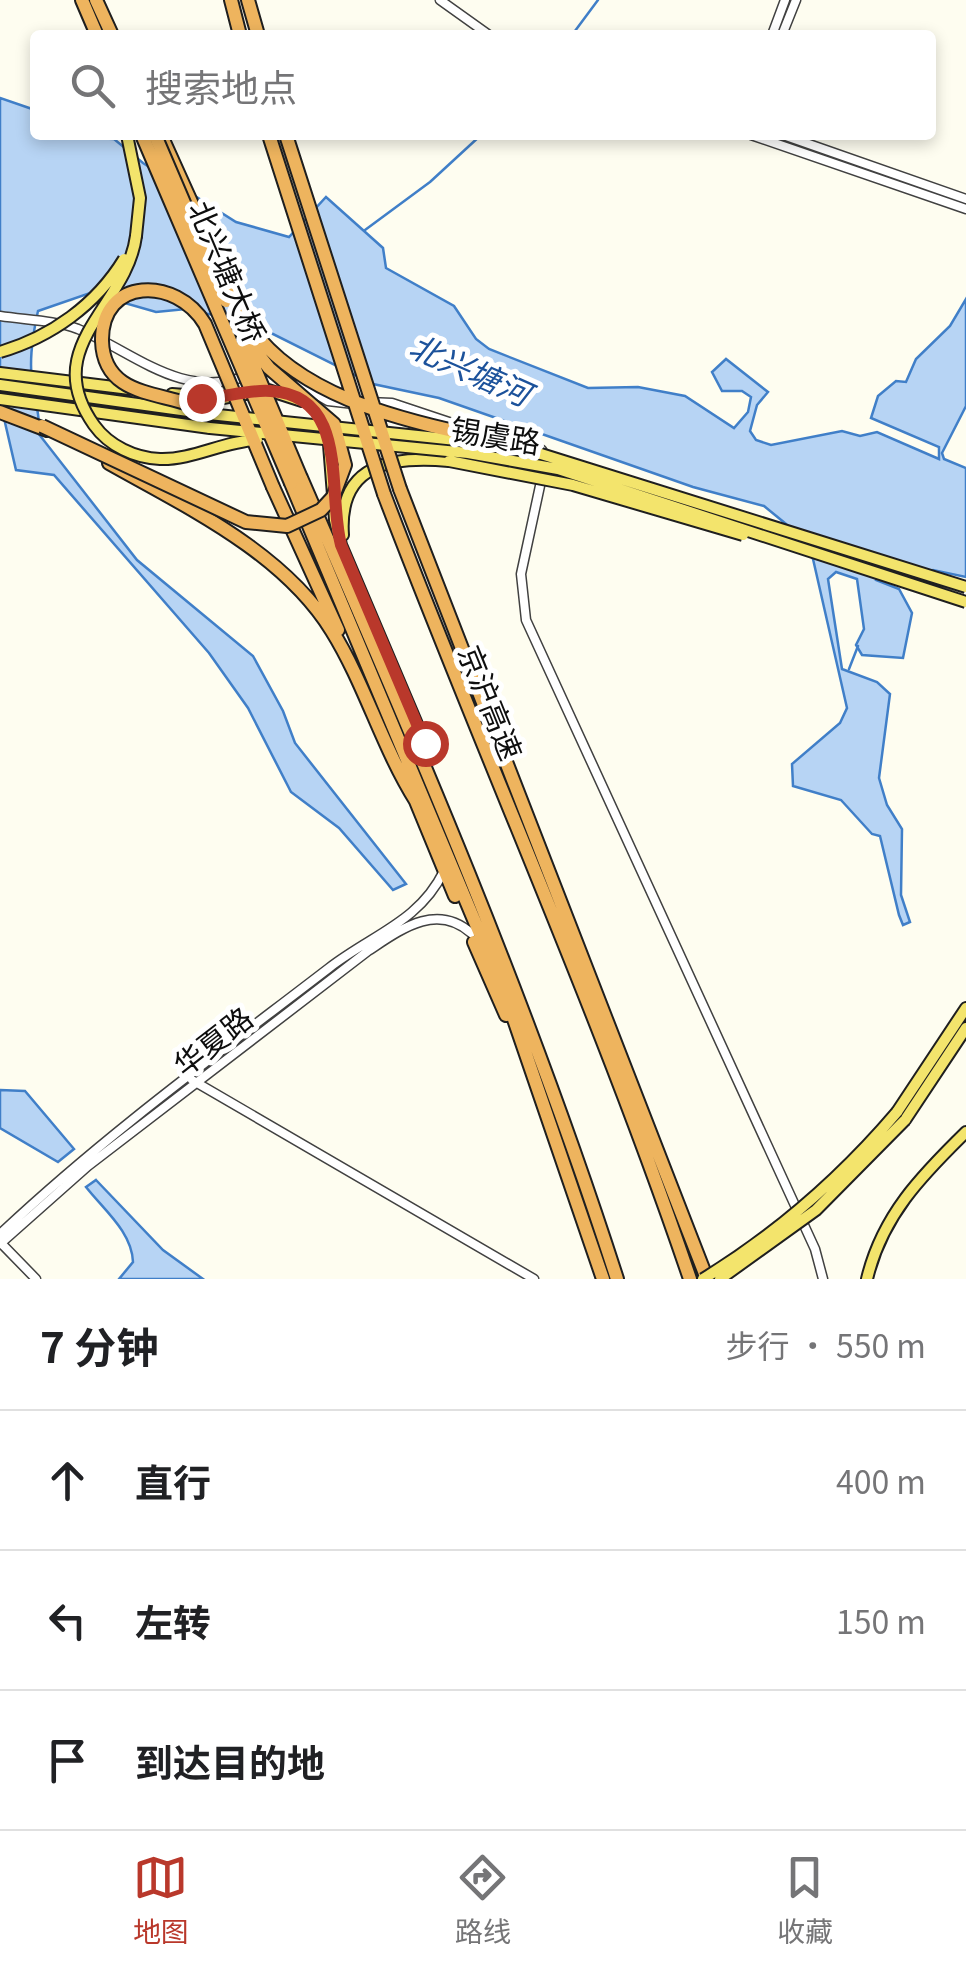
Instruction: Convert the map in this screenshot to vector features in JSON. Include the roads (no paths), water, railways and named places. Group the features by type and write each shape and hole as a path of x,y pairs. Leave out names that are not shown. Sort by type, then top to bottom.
{"highway":[{"path":"82,0 93,30"},
{"path":"95,0 109,30"},
{"path":"231,0 239,30"},
{"path":"248,0 257,30"},
{"name":"北兴塘大桥","path":"144,140 296,481"},
{"path":"159,140 250,326 278,360 342,394 424,424 467,434 475,442"},
{"name":"北兴塘大桥","path":"159,140 296,481"},
{"name":"京沪高速","path":"271,140 384,494 450,670 584,988 690,1279"},
{"name":"京沪高速","path":"288,140 400,489 705,1279"},
{"path":"0,412 42,426 246,522 287,526 321,510 333,496 345,464 334,424 254,349 229,286"},
{"path":"209,414 199,406 141,393 110,368 102,338 105,323 121,300 150,289 178,295 190,303 204,324 364,698"},
{"path":"42,426 181,504 288,577 333,632 416,802"},
{"path":"296,481 523,1045 603,1279"},
{"path":"296,481 420,751 528,1019 617,1279"},
{"path":"383,698 380,708 416,802 496,996 523,1045"}],"main road":[{"path":"128,140 140,198 136,236 123,274 91,324 77,356 75,373 82,404 100,433 130,453 166,459 236,442 298,437"},
{"path":"0,352 42,336 78,312 118,270 136,236"},
{"path":"0,373 201,398 268,390 299,398 312,408 328,433 334,520 412,706 425,743 420,751"},
{"name":"锡虞路","path":"0,385 209,414 475,442 591,468 966,587"},
{"name":"锡虞路","path":"0,398 298,437 468,453 558,469 966,602"},
{"path":"345,551 345,504 364,474 398,459 449,461 572,484 829,556"},
{"path":"705,1279 766,1239 810,1203 901,1116 966,1008"},
{"path":"720,1279 816,1210 901,1116 966,1028"},
{"path":"870,1279 888,1220 922,1176 966,1132"},
{"path":"870,1279 884,1239 903,1207 966,1141"}],"street":[{"path":"437,0 479,30"},
{"path":"774,30 785,0"},
{"path":"784,30 796,0"},
{"path":"766,140 966,209"},
{"path":"797,140 966,199"},
{"path":"0,316 72,327 186,382 222,383 260,370 282,371 340,406 392,403 458,425 525,438 542,450 546,458 521,574 526,620 807,1232 823,1279"},
{"name":"华夏路","path":"0,1243 334,964 422,906 444,871"},
{"name":"华夏路","path":"0,1234 82,1159 398,931 435,918 461,924 470,933"},
{"path":"192,1079 534,1279"},
{"path":"0,1243 36,1279"}],"water":[{"name":"北兴塘河","path":"0,98 30,108 30,140 115,140 143,163 236,222 289,237 326,197 383,248 386,268 454,306 476,339 489,349 588,388 638,387 685,396 734,428 748,412 751,397 742,391 722,391 712,372 726,359 768,392 757,405 750,431 756,440 771,445 842,431 860,436 877,432 939,459 939,447 871,418 878,396 896,381 906,382 916,359 950,326 966,299 966,406 942,453 944,459 966,468 966,577 933,570 916,577 879,568 876,580 899,589 912,613 903,658 862,655 856,645 864,629 857,579 836,572 828,579 842,669 877,682 890,694 879,778 887,805 902,829 901,895 910,922 903,925 899,915 880,836 872,834 841,800 793,786 792,764 840,723 847,708 813,559 786,524 764,506 693,487 439,398 373,384 253,324 186,309 156,312 90,293 38,311 31,363 38,433 137,560 253,656 283,711 295,743 406,884 393,890 339,828 291,792 248,708 209,653 54,475 16,470 0,401"},
{"path":"0,1090 25,1091 74,1149 58,1162 0,1128"},
{"path":"96,1180 163,1250 203,1279 119,1279 133,1262 131,1251 116,1222 86,1187"}],"waterway":[{"path":"576,30 598,0"},
{"path":"365,230 430,182 476,140"},
{"path":"849,669 858,646"}]}
